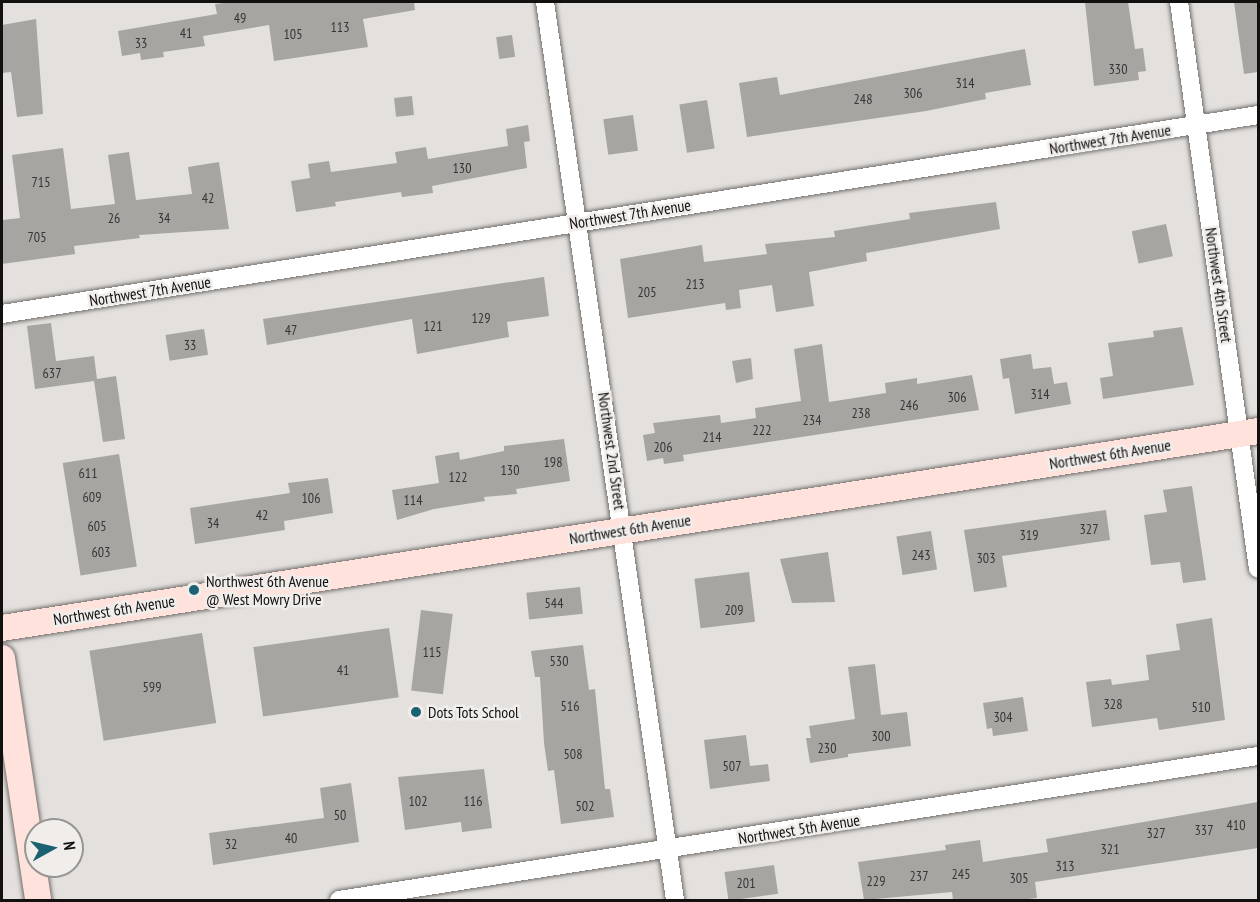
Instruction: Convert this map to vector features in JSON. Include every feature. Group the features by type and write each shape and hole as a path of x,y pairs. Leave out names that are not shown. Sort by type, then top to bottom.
{"street":[{"name":"Northwest 2nd Street","path":"545,2 579,222 675,900"},
{"name":"Northwest 4th Street","path":"1179,2 1197,125 1249,432 1258,569"},
{"name":"Northwest 7th Avenue","path":"2,314 1258,115"},
{"name":"Northwest 6th Avenue","path":"2,628 1249,432"},
{"path":"2,658 38,900"},
{"name":"Northwest 5th Avenue","path":"339,900 1258,756"}],"building":[{"path":"232,2 414,2 415,10 363,19 368,47 274,61 269,25 203,36 205,46 163,52 164,57 141,60 140,53 122,56 118,31 217,14 215,4"},
{"path":"1085,2 1128,2 1135,49 1143,48 1146,71 1138,72 1139,80 1094,86"},
{"path":"1234,2 1258,2 1258,72 1244,74"},
{"path":"36,19 43,114 17,117 11,72 2,73 2,25"},
{"path":"512,35 515,57 499,59 496,37"},
{"path":"1025,49 1031,85 985,93 986,99 926,111 747,137 739,83 777,77 780,95"},
{"path":"412,96 414,115 396,117 394,98"},
{"path":"707,100 715,148 687,153 679,104"},
{"path":"633,115 638,151 608,155 603,119"},
{"path":"528,125 530,141 524,142 527,168 432,186 433,193 402,197 401,192 335,202 336,206 296,212 291,181 310,178 308,164 329,161 331,172 397,163 395,152 426,147 428,159 508,146 506,129"},
{"path":"63,148 71,209 115,204 108,155 129,152 136,200 192,194 188,167 219,162 229,229 139,235 140,238 74,246 75,254 2,264 2,220 20,218 12,155"},
{"path":"996,202 1000,229 866,253 867,261 809,272 814,306 776,312 772,285 739,290 741,308 726,310 725,303 628,318 620,259 702,245 704,262 767,254 765,244 835,237 834,231 910,219 909,213"},
{"path":"1166,224 1173,256 1139,264 1132,231"},
{"path":"544,277 549,316 507,322 509,337 417,354 412,319 267,345 263,319"},
{"path":"51,323 56,361 94,356 97,379 116,376 125,439 103,442 94,381 35,389 27,326"},
{"path":"1182,327 1194,385 1103,399 1100,378 1113,376 1108,343 1154,337 1153,331"},
{"path":"204,329 208,355 170,361 165,335"},
{"path":"822,344 829,402 886,393 885,383 917,378 917,384 972,375 979,410 683,455 684,461 664,464 663,458 647,461 643,435 655,433 653,423 720,415 721,423 756,418 755,408 801,401 794,349"},
{"path":"1031,354 1033,369 1051,367 1054,384 1067,382 1071,404 1015,414 1009,378 1003,379 1000,359"},
{"path":"751,358 753,379 736,383 732,361"},
{"path":"564,439 570,481 516,489 517,494 484,497 485,501 434,509 397,520 392,490 439,483 435,456 459,452 460,460 504,451 504,446"},
{"path":"119,454 137,567 81,576 63,463"},
{"path":"328,478 333,513 284,521 285,530 195,544 190,508 290,493 288,483"},
{"path":"1192,486 1206,580 1183,583 1180,562 1151,565 1144,515 1167,512 1163,490"},
{"path":"1106,510 1110,540 1002,556 1007,587 974,592 964,530"},
{"path":"931,531 937,570 903,575 896,536"},
{"path":"828,552 835,602 792,603 780,559"},
{"path":"749,572 755,622 701,628 694,579"},
{"path":"580,587 583,614 529,619 526,593"},
{"path":"421,610 453,614 443,694 411,690"},
{"path":"1212,618 1225,720 1159,730 1157,718 1092,727 1086,682 1111,679 1112,685 1149,680 1146,655 1180,650 1176,624"},
{"path":"389,628 399,697 263,716 253,647"},
{"path":"202,633 216,723 104,741 89,651"},
{"path":"583,645 589,690 595,689 605,789 610,789 614,817 561,824 554,770 548,771 544,743 540,677 535,677 531,651"},
{"path":"875,664 881,715 907,712 911,746 848,754 848,757 810,763 806,738 811,738 809,726 855,719 848,667"},
{"path":"1023,697 1028,731 993,736 992,728 987,729 983,703"},
{"path":"746,735 750,766 768,764 770,781 710,789 704,740"},
{"path":"484,769 492,828 462,832 461,822 405,830 398,777"},
{"path":"351,783 359,842 213,865 209,833 324,818 320,788"},
{"path":"1258,802 1258,848 1035,882 1037,898 953,900 952,892 864,900 858,862 946,850 945,845 980,840 983,862 1048,852 1046,839"},
{"path":"774,865 778,894 728,900 724,872"}],"place":[{"name":"Northwest 6th Avenue @ West Mowry Drive","path":"194,590"},
{"name":"Dots Tots School","path":"416,712"}]}
